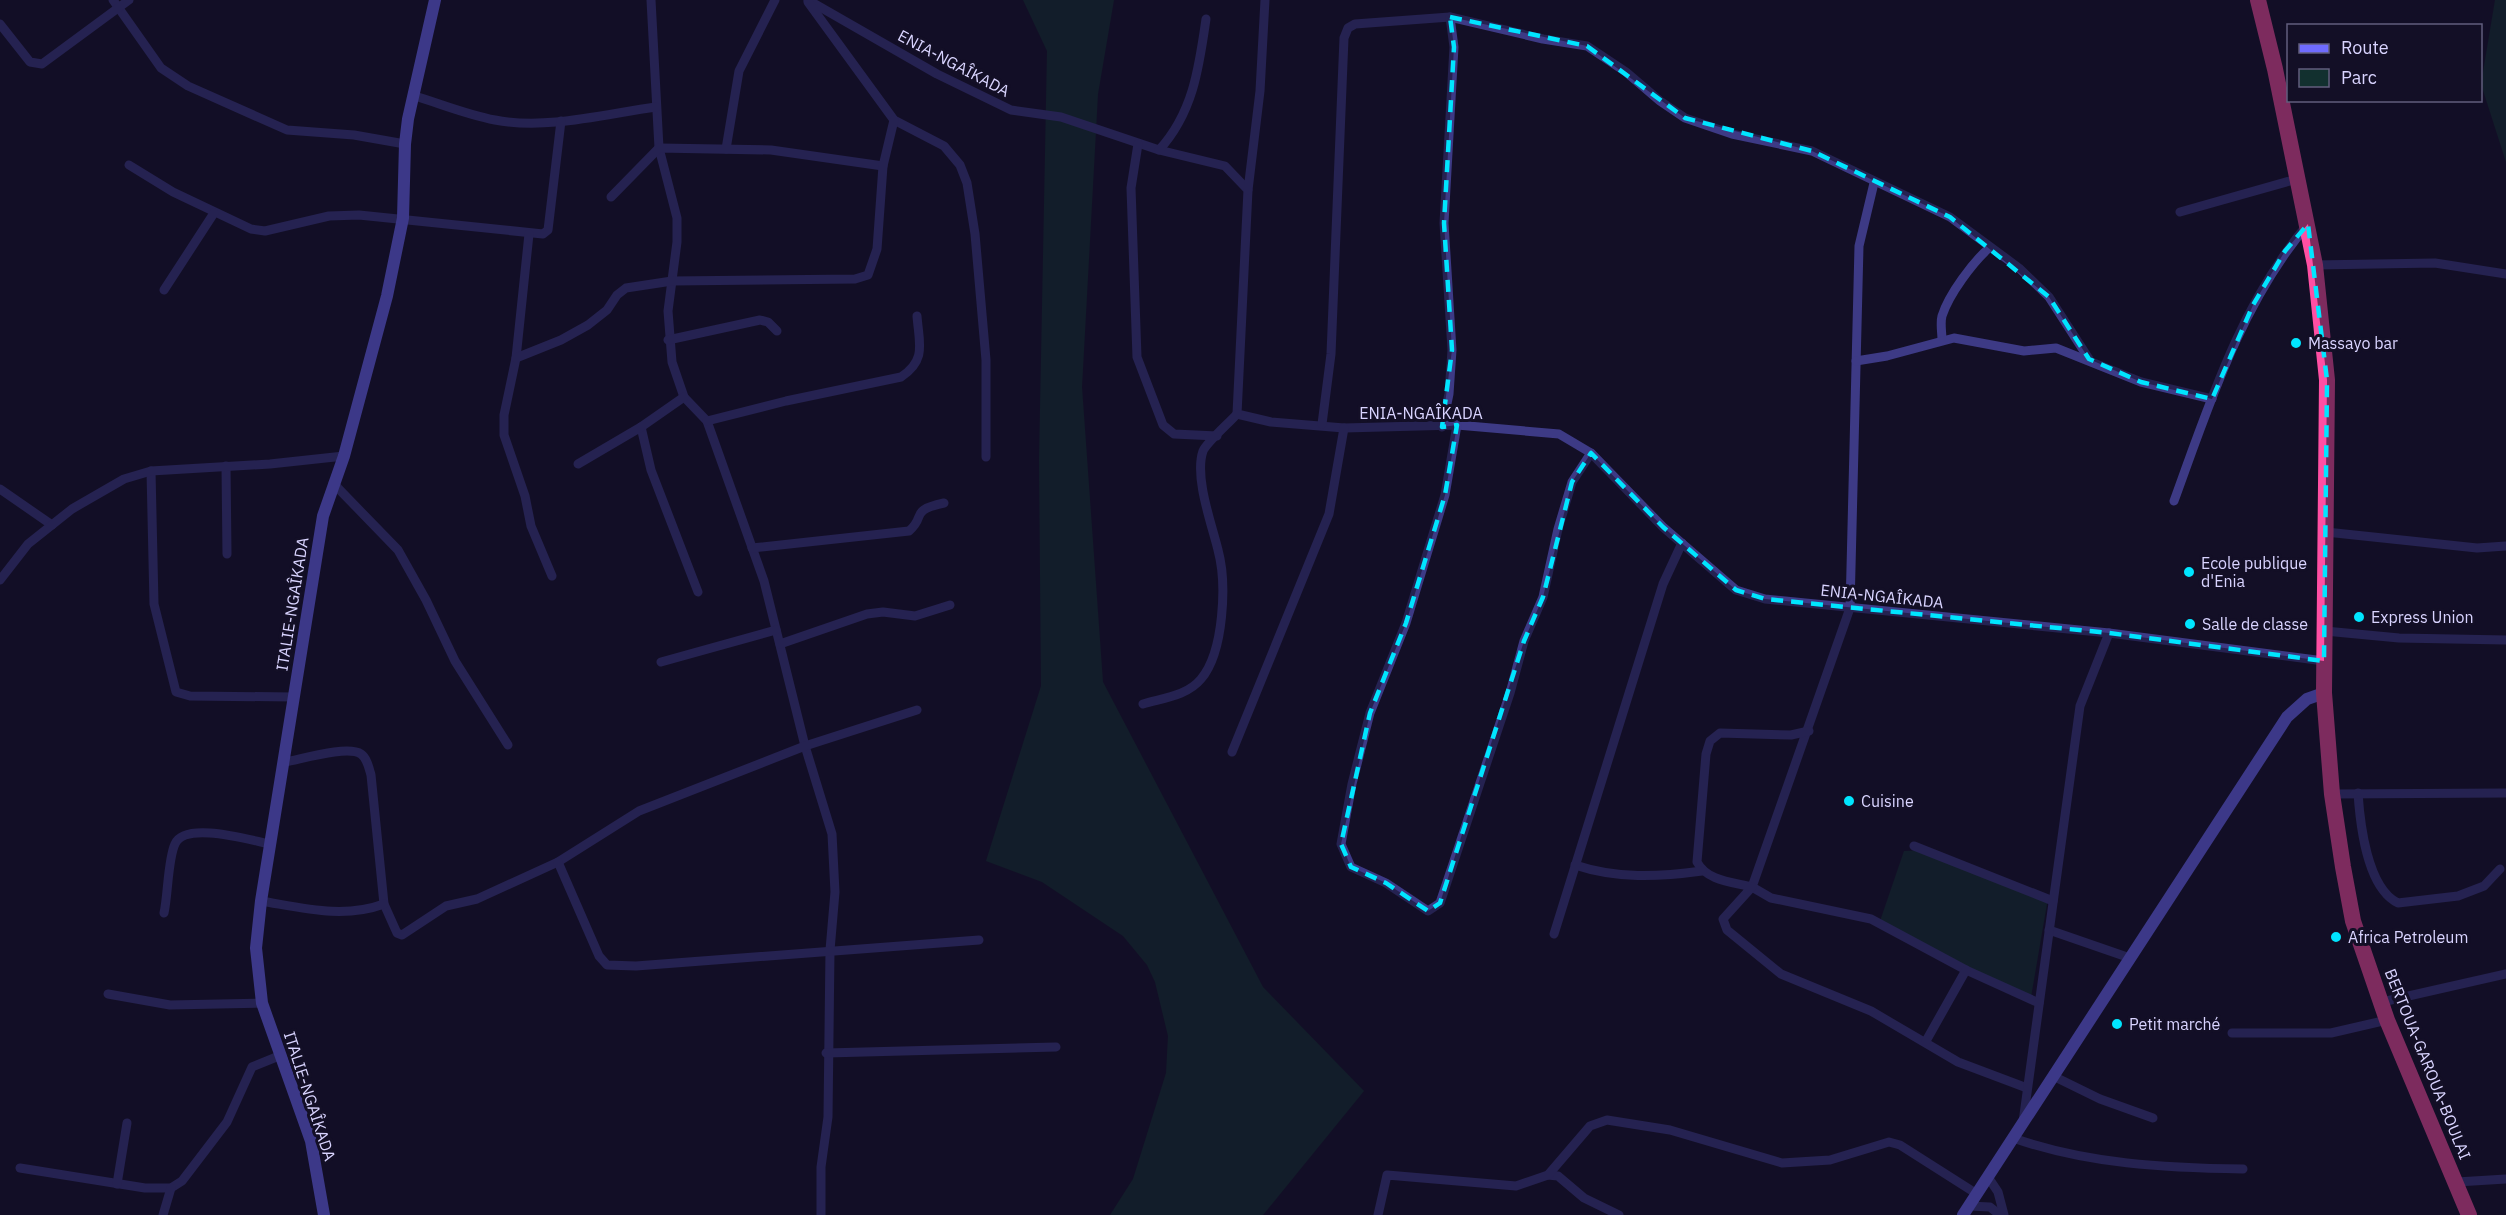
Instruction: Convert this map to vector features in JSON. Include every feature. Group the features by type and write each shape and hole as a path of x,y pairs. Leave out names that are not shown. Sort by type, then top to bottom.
{"highway":[{"name":"BERTOUA-GAROUA-BOULAI","path":"2258,0 2308,224 2315,265 2327,380 2324,693 2332,794 2353,921 2388,1020 2469,1215"}],"street":[{"path":"0,24 30,62 36,65 50,59 116,4 129,0"},
{"name":"ITALIE-NGAÎKADA","path":"324,1215 311,1141 262,1003 256,948 261,901 323,516 344,456 387,296 403,218 405,144 435,0"},
{"path":"651,0 658,148 677,218 668,311 668,340 684,396 707,421 752,548 780,644 805,746 832,834 835,892 826,1053 828,1117 821,1167 821,1215"},
{"path":"726,149 739,71 775,0"},
{"path":"807,0 894,120 944,146 960,165 967,183 975,234 986,360 986,458"},
{"name":"ENIA-NGAÎKADA","path":"807,0 937,74 1011,110 1061,117 1138,144 1225,166 1248,190"},
{"path":"1143,704 1184,693 1202,679 1213,657 1220,632 1222,587 1219,554 1207,512 1201,466 1204,450 1237,414 1248,190 1260,91 1265,0"},
{"path":"116,4 161,68 188,86 287,130 354,135 405,144"},
{"path":"1442,427 1449,394 1452,350 1443,223 1454,63 1450,16"},
{"path":"1322,424 1331,354 1344,38 1348,28 1355,24 1450,16 1543,39 1587,46 1626,72 1660,101 1686,118 1732,134 1812,151 1874,183 1950,217 2019,268 2049,297 2089,359"},
{"path":"1159,150 1176,132 1189,103 1198,72 1206,19"},
{"path":"415,96 496,120 561,121 656,107"},
{"path":"516,358 561,340 588,325 608,310 617,295 626,288 672,281 855,279 868,275 877,249 883,166 894,120"},
{"path":"129,165 214,213 251,229 265,231 329,216 359,215 546,234 561,121"},
{"path":"1138,144 1131,188 1137,357 1163,425 1174,434 1217,436"},
{"path":"611,197 658,148 771,150 883,166"},
{"path":"2180,212 2297,179"},
{"path":"1874,183 1859,246 1850,608 1809,731 1752,887 1723,919 1727,930 1781,974 1871,1011 1926,1041 1958,1062 2027,1088"},
{"path":"164,290 214,213"},
{"path":"2174,501 2212,399 2253,305 2285,251 2308,224"},
{"path":"529,234 516,358 504,415 504,435 519,476 531,526 552,576"},
{"path":"1942,340 1942,318 1953,293 1978,258 1990,247"},
{"path":"2315,265 2435,263 2506,274"},
{"path":"707,421 901,376 914,368 920,357 916,316"},
{"path":"668,340 760,320 768,322 777,331"},
{"path":"1856,361 1916,349 1942,340 1970,340 2024,351 2056,348 2089,359 2141,382 2212,399"},
{"path":"578,464 641,427 684,396"},
{"name":"ENIA-NGAÎKADA","path":"1237,414 1271,422 1322,424 1344,428 1456,425 1559,434 1591,453 1663,527 1736,590 1765,599 2109,633 2324,661"},
{"path":"1456,425 1445,495 1406,623 1370,713 1341,844 1351,867 1386,883 1428,911 1440,903 1510,693 1524,641 1543,597 1558,529 1572,482 1591,453"},
{"path":"641,427 651,470 698,592"},
{"path":"1232,752 1329,514 1344,428"},
{"path":"0,580 28,544 72,509 124,479 151,471 344,456"},
{"path":"225,466 227,554"},
{"path":"151,471 153,604 176,692 190,696 294,697"},
{"path":"333,483 398,550 426,600 455,661 508,745"},
{"path":"0,489 52,525"},
{"path":"752,548 909,531 925,507 944,503"},
{"path":"2326,532 2477,548 2506,546"},
{"path":"1554,934 1663,584 1682,543"},
{"path":"780,644 867,614 883,612 915,616 950,605"},
{"path":"661,662 776,630"},
{"path":"2325,630 2399,638 2506,640"},
{"path":"2022,1124 2080,706 2109,633"},
{"path":"1966,1210 2287,717 2307,699 2324,693"},
{"path":"285,762 345,751 359,752 365,758 372,775 384,903 397,933 402,935 446,906 477,899 558,862 639,811 805,746 916,710"},
{"path":"1809,731 1791,735 1720,733 1710,741 1706,754 1696,854 1702,871 1710,876 1752,887 1771,898 1871,919 1966,970 2039,1003"},
{"path":"2358,793 2364,844 2384,889 2392,900 2398,903 2458,896 2484,886 2500,869"},
{"path":"2332,794 2506,793"},
{"path":"164,913 174,846 180,836 191,832 208,833 270,844"},
{"path":"1914,846 2053,901"},
{"path":"558,862 599,956 608,965 636,966 979,940"},
{"path":"1575,865 1595,872 1633,877 1666,876 1702,871"},
{"path":"261,901 335,912 363,911 384,903"},
{"path":"2049,930 2130,958"},
{"path":"1926,1041 1966,970"},
{"path":"2382,1002 2506,974"},
{"path":"108,994 171,1005 262,1003"},
{"path":"2232,1034 2331,1033 2388,1020"},
{"path":"826,1053 1056,1047"},
{"path":"20,1168 145,1188 171,1188 182,1181 227,1122 252,1067 279,1056"},
{"path":"2053,1076 2100,1099 2153,1118"},
{"path":"1378,1215 1387,1175 1516,1186 1548,1174 1590,1126 1598,1121 1607,1120 1670,1130 1782,1163 1830,1160 1889,1142 1900,1144 1977,1194"},
{"path":"117,1184 127,1123"},
{"path":"2013,1138 2054,1153 2112,1162 2178,1168 2243,1169"},
{"path":"1548,1174 1558,1176 1584,1198 1619,1215"},
{"path":"1988,1177 1998,1192 2002,1215"},
{"path":"2457,1182 2506,1179"},
{"path":"163,1215 171,1188"},
{"path":"1966,1210 1990,1207 2002,1215"}],"highlighted area":[{"path":"1450,17 1587,46 1685,118 1812,151 1950,217 2049,297 2089,359 2141,382 2212,399 2253,305 2285,251 2308,224 2327,380 2324,661 2109,633 1765,599 1736,590 1663,527 1591,453 1572,482 1543,597 1524,641 1440,903 1428,911 1386,883 1351,867 1341,844 1370,713 1406,623 1445,495 1457,425 1442,427 1452,350 1444,223 1454,47"}],"green space":[{"path":"1023,0 1114,0 1098,94 1082,387 1103,682 1263,987 1364,1091 1263,1215 1110,1215 1133,1179 1166,1073 1168,1036 1155,982 1147,965 1123,936 1042,882 986,861 1041,686 1039,461 1047,51"},
{"path":"2495,0 2506,0 2506,162 2482,87"},
{"path":"1930,850 2048,898 2031,997 1879,924 1904,851"}],"place":[{"name":"Massayo bar","path":"2296,343"},
{"name":"Ecole publique d'Enia","path":"2189,572"},
{"name":"Express Union","path":"2359,617"},
{"name":"Salle de classe","path":"2190,624"},
{"name":"Cuisine","path":"1849,801"},
{"name":"Africa Petroleum","path":"2336,937"},
{"name":"Petit marché","path":"2117,1024"}]}
